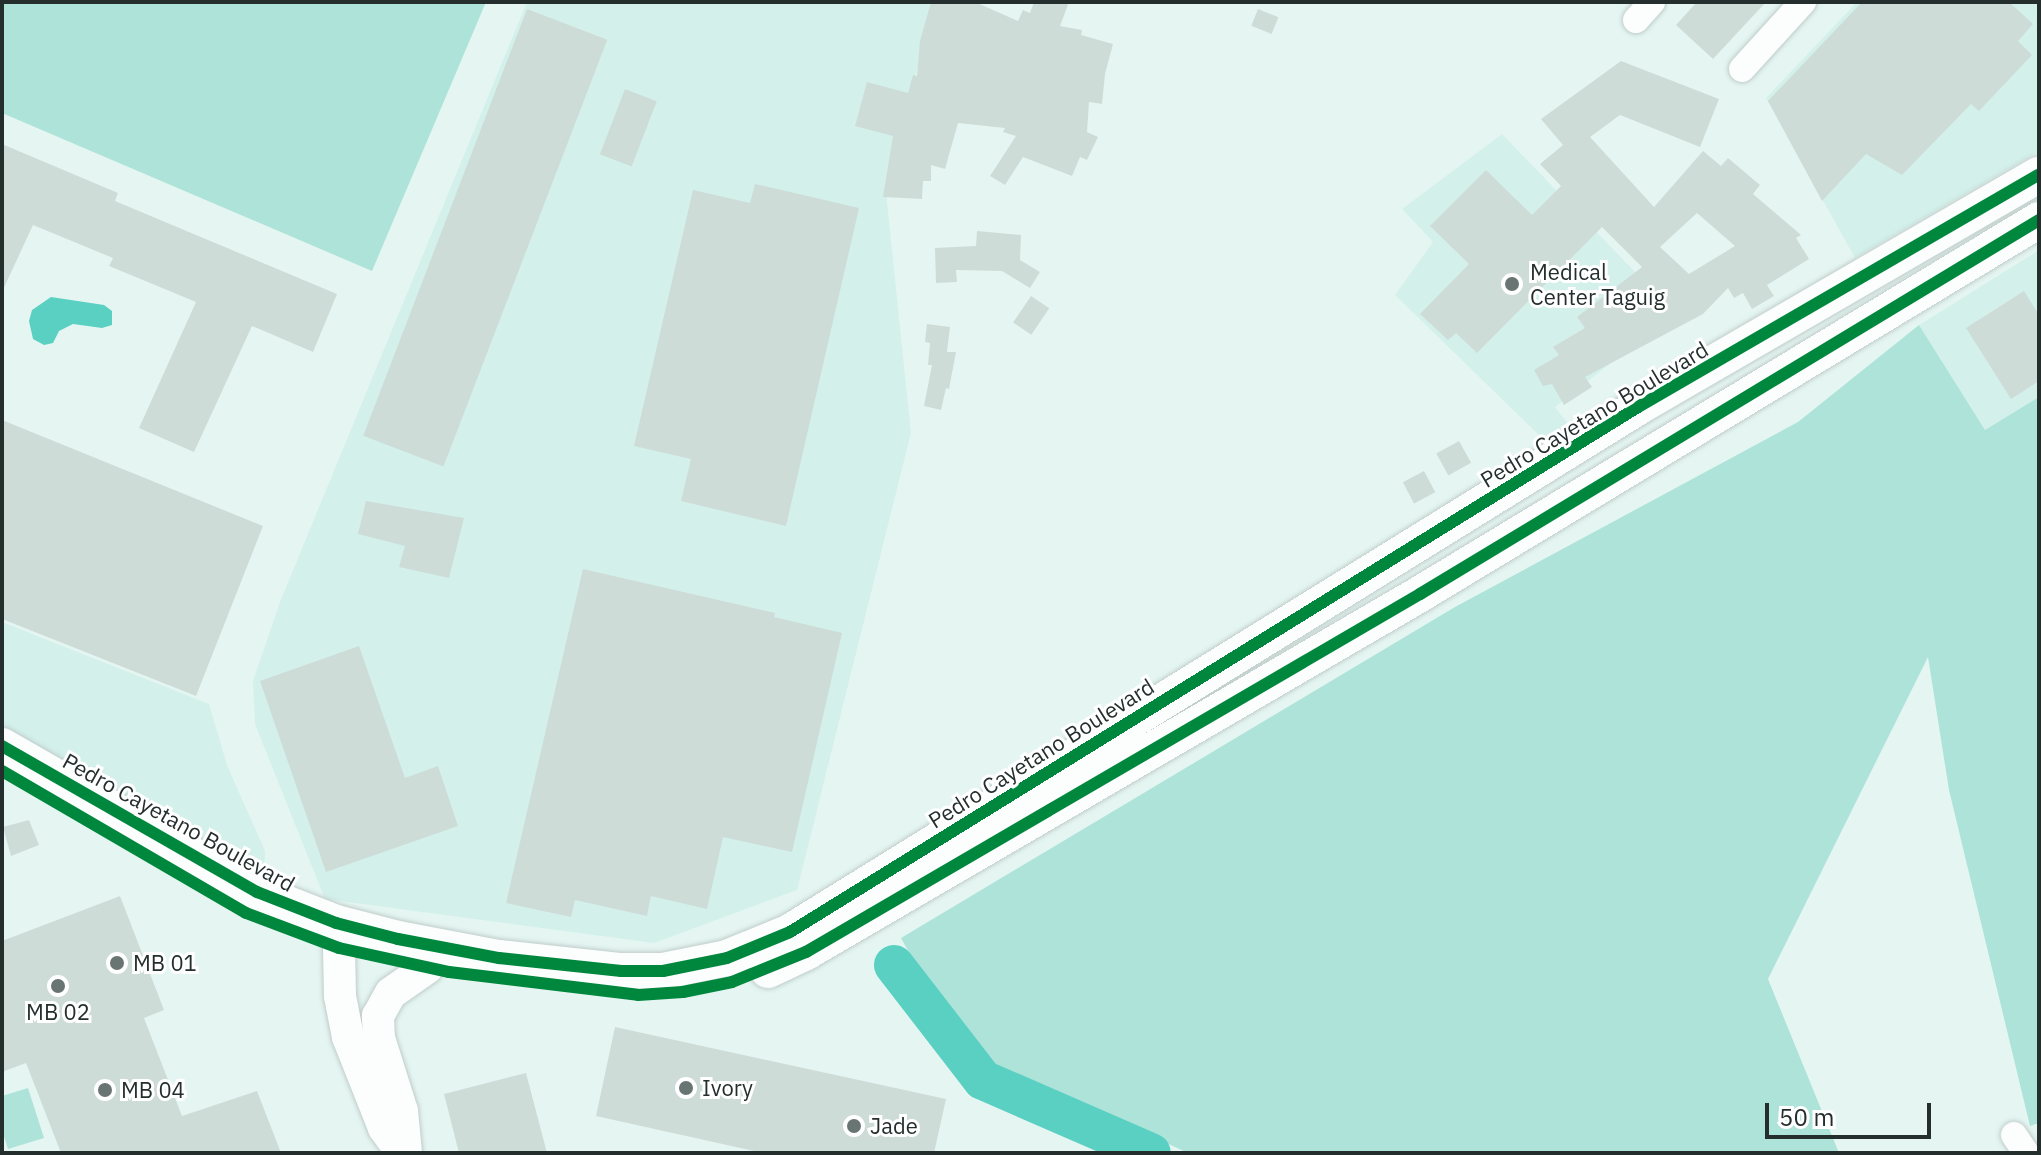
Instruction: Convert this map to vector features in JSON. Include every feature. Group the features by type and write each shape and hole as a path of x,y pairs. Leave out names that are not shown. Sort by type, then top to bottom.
{"main road":[{"name":"Pedro Cayetano Boulevard","path":"2,746 225,875 308,914 398,939 499,958 621,971 690,966 750,950 790,932 1572,449 2039,175"},
{"name":"Pedro Cayetano Boulevard","path":"2,771 246,913 339,948 427,968 541,985 656,995 720,985 781,964 1596,488 2039,220"},
{"path":"1572,449 1596,488"}],"street":[{"path":"1742,69 1803,2"},
{"path":"339,948 340,996 348,1037 384,1128 404,1153"},
{"path":"404,1153 402,1111 379,1038 378,1016 391,993 427,968"}],"shaded area":[{"path":"527,2 935,2 886,192 911,433 797,890 654,943 325,899 255,724 253,681 280,602"},
{"path":"1857,2 2039,2 2039,151 1855,258 1766,98"},
{"name":"Medical Center Taguig","path":"1502,134 1636,273 1577,317 1612,362 1555,407 1569,425 1545,441 1395,295 1433,242 1402,209"},
{"path":"2039,250 2039,397 1985,430 1919,325"},
{"path":"2,622 209,704 227,765 265,851 264,876 2,732"}],"green space":[{"path":"2,2 486,2 372,271 2,113"},
{"path":"1919,325 1985,430 2039,397 2039,1123 2030,1126 1949,790 1928,657 1768,979 1839,1153 1188,1153 980,1057 942,1012 901,938 1455,607 1798,422"},
{"path":"28,1088 44,1138 8,1149 2,1130 2,1096"}],"water":[{"path":"51,297 104,305 112,311 112,325 102,328 73,324 59,331 53,343 44,345 33,339 29,321 32,310"}],"building":[{"path":"931,2 975,2 1018,21 1023,10 1030,13 1034,2 1069,2 1060,26 1082,30 1081,35 1113,44 1105,74 1102,104 1089,102 1087,132 1098,137 1087,160 1080,157 1072,176 1023,157 1005,185 990,176 1016,136 1003,132 1005,128 958,123 945,169 931,165 931,181 923,181 922,199 883,197 893,136 855,126 867,82 908,93 913,75 917,76 920,41"},
{"path":"1697,2 1766,2 1713,59 1676,25"},
{"path":"1862,2 2009,2 2033,24 2018,41 2032,55 1979,111 1971,104 1902,175 1866,154 1822,201 1768,101"},
{"path":"527,9 607,40 444,466 363,436"},
{"path":"1258,9 1278,17 1272,34 1251,26"},
{"path":"1621,61 1719,99 1700,147 1620,115 1590,137 1654,207 1703,151 1721,166 1728,158 1760,185 1753,194 1801,235 1796,238 1809,259 1767,285 1774,296 1752,309 1743,293 1734,298 1728,288 1703,314 1585,377 1592,387 1564,405 1552,384 1543,386 1534,370 1559,355 1553,347 1585,328 1577,317 1642,267 1602,227 1477,353 1456,333 1448,340 1420,314 1469,264 1430,226 1486,170 1532,215 1561,186 1540,164 1563,145 1541,119","holes":["1697,213 1735,246 1689,274 1660,247"]},
{"path":"625,89 657,101 632,167 600,154"},
{"path":"2,144 118,193 115,201 337,294 313,352 252,326 194,452 139,428 196,302 109,266 113,258 33,225 2,292"},
{"path":"755,184 859,208 786,526 681,501 691,459 634,446 693,190 750,203"},
{"path":"977,231 1021,235 1020,260 1040,272 1030,288 1002,271 956,270 957,282 936,283 935,248 976,246"},
{"path":"2024,291 2039,315 2039,381 2011,399 1966,328"},
{"path":"1031,296 1049,308 1031,335 1013,323"},
{"path":"927,324 950,327 947,352 956,352 949,389 946,388 941,410 924,406 932,365 928,365 930,343 925,342"},
{"path":"2,420 263,526 196,696 2,619"},
{"path":"1459,441 1471,463 1448,475 1436,454"},
{"path":"1424,471 1435,492 1414,503 1403,482"},
{"path":"366,501 464,518 449,578 399,567 405,546 358,534"},
{"path":"583,569 775,613 774,617 842,633 792,852 723,837 707,909 651,896 647,916 575,900 571,917 506,903"},
{"path":"359,646 405,778 438,766 458,826 326,872 260,681"},
{"path":"29,820 39,845 11,856 3,827"},
{"path":"120,896 164,1010 144,1018 182,1116 257,1091 281,1153 61,1153 26,1063 2,1072 2,941"},
{"path":"615,1027 946,1099 934,1153 763,1153 596,1116"},
{"path":"526,1073 547,1153 459,1153 444,1094"}],"waterway":[{"path":"894,965 983,1080 1151,1153"}],"cycle path":[{"path":"2,746 257,892 336,923 398,939 499,958 621,971 663,971 727,958 790,932 1638,407 2039,175"},
{"path":"2,771 246,913 339,948 449,972 638,995 683,992 732,982 806,952 1420,594 2039,220"}],"place":[{"name":"Medical Center Taguig","path":"1512,284"},
{"name":"MB 01","path":"117,963"},
{"name":"MB 02","path":"58,986"},
{"name":"Ivory","path":"686,1088"},
{"name":"MB 04","path":"105,1090"},
{"name":"Jade","path":"854,1126"}]}
